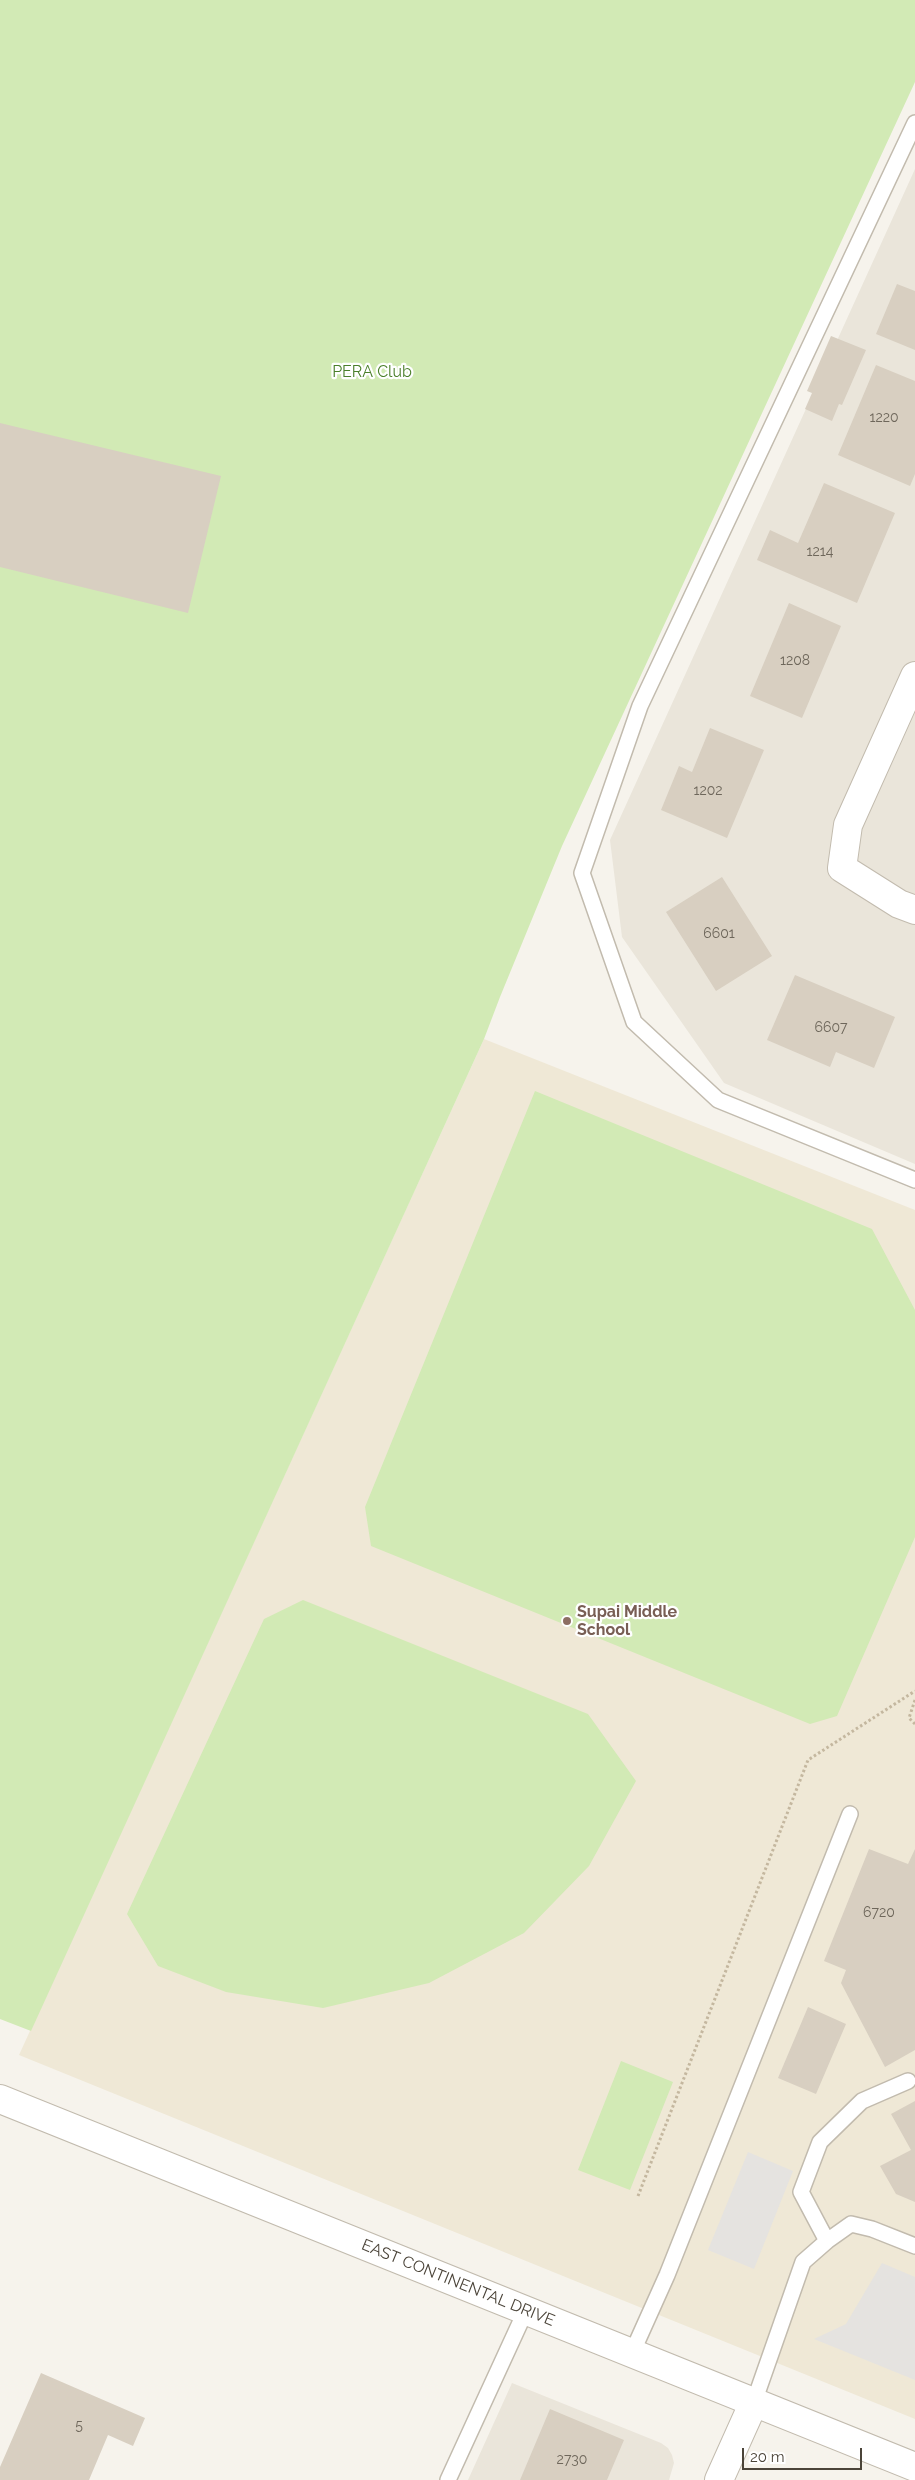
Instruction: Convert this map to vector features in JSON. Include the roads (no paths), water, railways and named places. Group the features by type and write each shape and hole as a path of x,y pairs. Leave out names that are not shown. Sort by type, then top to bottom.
{"street":[{"path":"915,676 848,825 842,868 899,904 915,910"},
{"name":"EAST CONTINENTAL DRIVE","path":"0,2099 915,2467"},
{"path":"719,2480 754,2402"}],"lane":[{"path":"915,123 640,706 582,873 634,1022 711,1094 718,1100 915,1180"},
{"path":"632,2353 667,2274 850,1814"},
{"path":"827,2241 801,2192 820,2142 862,2101 908,2081"},
{"path":"754,2402 803,2262 827,2241 851,2224 872,2229 915,2246"},
{"path":"448,2480 526,2310"}],"place":[{"name":"Supai Middle School","path":"567,1621"}],"park label":[{"name":"PERA Club","path":"372,372"}]}
